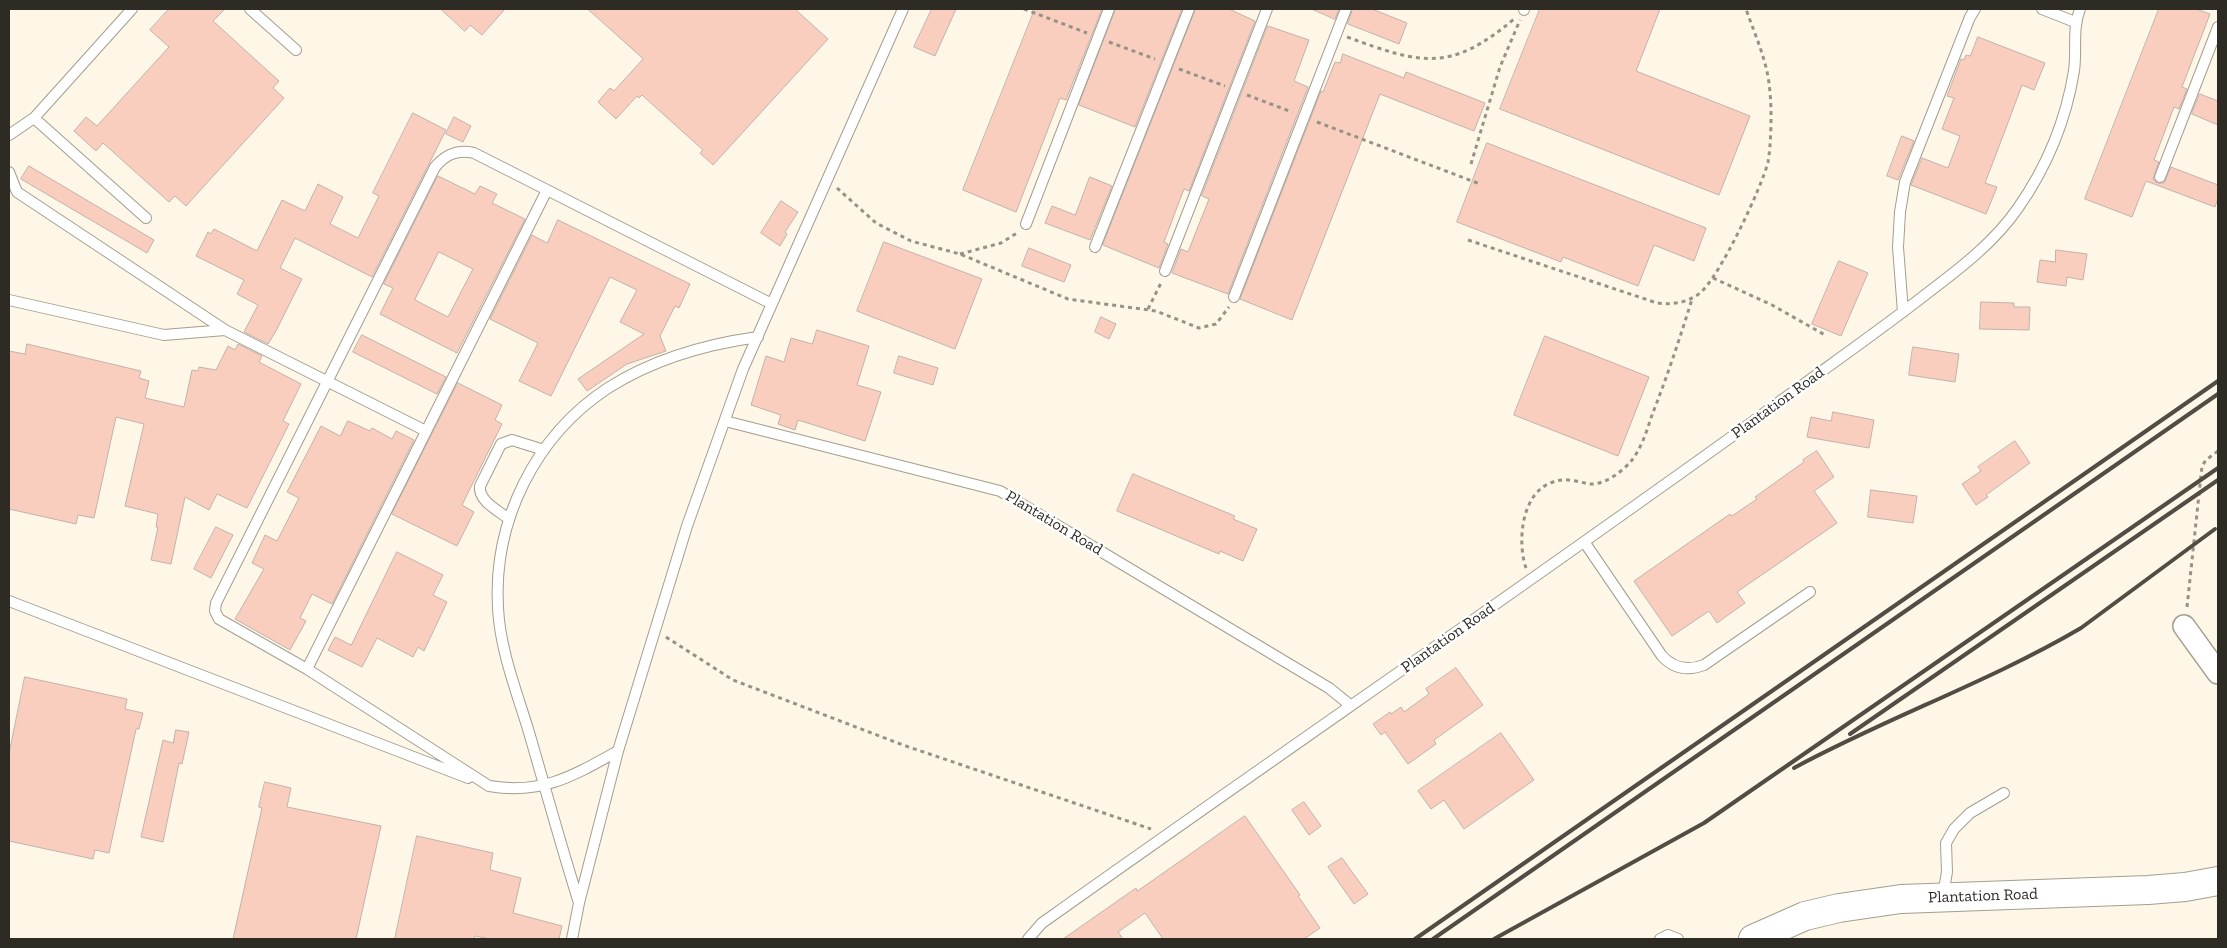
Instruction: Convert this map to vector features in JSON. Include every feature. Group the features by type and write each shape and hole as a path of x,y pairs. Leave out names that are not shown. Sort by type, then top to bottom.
{"street":[{"path":"2184,626 2218,673"},
{"name":"Plantation Road","path":"1753,939 1805,916 1839,908 1901,899 2148,890 2185,887 2218,881"}],"lane":[{"path":"9,135 34,118 132,9"},
{"path":"250,9 296,50"},
{"path":"572,939 579,903 618,751 687,526 743,369 903,9"},
{"path":"1026,224 1109,9"},
{"path":"1095,247 1189,9"},
{"path":"1165,272 1267,9"},
{"path":"1234,296 1346,9"},
{"path":"1903,312 1898,247 1900,212 1905,182 1970,17 1975,9"},
{"path":"2042,9 2075,22"},
{"name":"Plantation Road","path":"1028,939 1042,923 1350,705 1585,543 1950,276 2008,222 2030,190 2052,148 2068,99 2076,48 2075,22 2080,9"},
{"path":"2160,177 2218,27"},
{"path":"34,118 146,218"},
{"path":"489,786 307,669 219,619 216,615 215,607 435,167 440,160 455,152 474,153 772,304"},
{"path":"9,172 17,192 224,330 426,432"},
{"path":"307,669 548,190"},
{"path":"9,300 164,334 224,330"},
{"path":"579,903 507,659 500,626 498,582 500,556 509,519 524,482 544,450 569,420 588,403 631,376 719,343 758,337"},
{"name":"Plantation Road","path":"725,420 1000,491 1329,688 1350,705"},
{"path":"509,519 483,498 480,493 480,486 504,442 512,440 544,450"},
{"path":"1585,543 1662,656 1673,666 1680,668 1696,668 1704,665 1810,592"},
{"path":"9,601 489,786 510,790 561,781 618,751"},
{"path":"1943,896 1947,872 1946,844 1954,829 1970,813 2004,794"},
{"path":"1660,939 1668,935 1678,939"}],"path":[{"path":"1024,9 1480,184"},
{"path":"1468,240 1657,303 1675,304 1692,298 1707,286 1760,189 1768,160 1770,94 1766,62 1746,9"},
{"path":"1337,34 1409,57 1433,59 1460,54 1491,38 1524,10"},
{"path":"1471,164 1500,67 1524,10"},
{"path":"828,179 876,223 911,242 960,254 1068,299 1148,309 1199,328 1216,324 1227,310 1234,296"},
{"path":"960,254 1001,243 1026,224"},
{"path":"1148,309 1154,300 1165,272"},
{"path":"1712,278 1772,306 1825,335"},
{"path":"1531,580 1525,566 1521,536 1522,522 1535,496 1546,485 1560,480 1593,484 1603,481 1623,470 1632,460 1642,442 1668,372 1692,298"},
{"path":"2184,626 2202,466 2206,460 2218,451"},
{"path":"655,627 669,640 733,680 903,745 1167,835"}],"building":[{"path":"169,9 225,9 213,21 279,81 273,88 284,98 186,206 175,196 169,202 103,143 96,151 74,131 86,117 97,126 169,47 150,30"},
{"path":"441,9 505,9 482,35 470,25 465,31"},
{"path":"588,9 795,9 828,39 713,165 700,153 703,150 642,95 639,98 637,96 616,119 598,102 610,88 614,91 643,59"},
{"path":"932,9 956,9 935,56 914,47"},
{"path":"1035,9 1102,9 1066,100 1060,98 1016,212 963,190"},
{"path":"1116,9 1182,9 1135,127 1079,105"},
{"path":"1196,9 1229,9 1255,21 1189,191 1184,189 1164,242 1168,244 1159,268 1103,245"},
{"path":"1312,9 1339,9 1335,19"},
{"path":"1353,9 1372,9 1407,23 1399,44 1348,24"},
{"path":"1540,9 1660,9 1636,71 1750,116 1719,195 1500,109"},
{"path":"2159,9 2196,9 2210,14 2182,87 2187,89 2179,109 2174,107 2154,160 2159,162 2153,179 2157,183 2164,183 2171,167 2218,185 2218,198 2215,207 2146,181 2132,217 2085,199"},
{"path":"1268,26 1309,40 1294,81 1308,87 1228,294 1172,273 1181,249 1188,252 1209,199 1202,196"},
{"path":"1978,37 2045,63 2034,90 2022,85 1985,183 1997,187 1986,214 1911,185 1922,158 1948,168 1960,136 1942,129 1954,98 1947,96 1961,59 1964,60 1966,55 1970,56"},
{"path":"1343,54 1404,78 1406,72 1485,103 1474,131 1380,94 1292,320 1240,299 1321,91 1323,92 1335,62 1340,63"},
{"path":"2200,94 2218,101 2218,125 2192,114"},
{"path":"413,113 446,130 372,277 295,238 280,268 302,279 276,331 268,344 244,332 258,305 237,294 244,280 196,256 208,232 211,234 214,229 257,251 282,200 305,211 318,184 343,197 330,224 358,238 379,196 373,193"},
{"path":"454,117 471,126 463,142 446,134"},
{"path":"1902,136 1914,141 1898,180 1887,176"},
{"path":"1487,143 1706,228 1694,261 1654,245 1638,286 1563,257 1561,262 1457,222"},
{"path":"29,166 154,240 147,253 21,179"},
{"path":"438,176 475,194 480,186 497,194 492,203 525,219 457,353 380,314 393,288 384,284","holes":["439,252 473,269 448,317 415,300"]},
{"path":"1090,177 1112,186 1090,240 1045,223 1052,206 1075,215"},
{"path":"781,201 798,212 785,232 787,234 780,246 761,233"},
{"path":"558,220 690,284 679,308 675,306 660,336 666,351 627,364 587,391 578,379 644,334 620,322 637,290 610,277 551,396 519,381 538,343 490,319 532,235 547,243"},
{"path":"884,242 982,279 955,349 857,311"},
{"path":"1029,248 1071,265 1064,282 1022,266"},
{"path":"2056,250 2087,254 2083,280 2067,277 2066,286 2037,282 2040,260 2055,262"},
{"path":"1839,261 1868,273 1841,336 1812,324"},
{"path":"1981,302 2014,303 2014,307 2030,307 2029,330 1980,329"},
{"path":"1101,317 1116,324 1109,339 1095,332"},
{"path":"817,330 869,346 857,385 881,392 865,441 798,420 795,430 778,424 781,415 751,405 766,356 784,362 791,338 812,344"},
{"path":"362,335 446,377 437,394 353,352"},
{"path":"1545,336 1649,377 1618,456 1514,415"},
{"path":"27,344 141,371 139,378 149,381 145,398 184,407 192,370 198,371 199,367 216,370 228,346 235,350 238,344 262,356 259,362 301,384 283,421 289,424 247,508 217,494 209,510 185,497 171,564 151,560 158,527 156,527 158,514 125,506 144,424 116,417 94,518 78,515 76,524 9,509 9,351 25,354"},
{"path":"1913,347 1959,354 1955,382 1909,375"},
{"path":"899,356 938,368 933,385 894,373"},
{"path":"458,383 502,405 495,420 502,424 462,505 474,512 457,546 392,514"},
{"path":"1833,412 1874,420 1869,448 1807,437 1811,417 1831,421"},
{"path":"348,421 370,431 372,428 392,439 396,431 414,440 332,604 312,594 300,618 306,621 290,650 235,619 264,569 252,563 265,535 277,541 299,498 287,492 321,426 340,436"},
{"path":"2015,441 2030,463 1986,495 1988,497 1976,505 1962,484 1981,471 1978,467"},
{"path":"1817,451 1834,477 1814,491 1837,523 1737,592 1745,603 1717,623 1709,611 1672,636 1634,581 1730,514 1732,516 1757,499 1755,497"},
{"path":"1133,474 1235,516 1233,519 1257,529 1243,561 1220,551 1219,554 1117,511"},
{"path":"1871,490 1917,496 1913,523 1868,517"},
{"path":"216,527 233,535 211,578 194,569"},
{"path":"397,552 443,575 433,595 447,602 424,651 418,647 413,657 377,638 362,667 328,650 335,637 351,645"},
{"path":"1456,668 1483,705 1434,740 1436,744 1408,764 1385,732 1381,735 1373,724 1401,707 1404,712 1429,694 1426,689"},
{"path":"25,677 127,699 125,709 143,713 139,729 136,729 109,853 95,850 93,859 9,841 9,754"},
{"path":"176,730 189,732 182,764 179,763 163,842 141,837 163,740 173,743"},
{"path":"1501,733 1534,780 1464,829 1444,800 1431,809 1418,791"},
{"path":"265,782 291,788 287,807 381,826 356,939 233,939 262,808 259,807"},
{"path":"1304,802 1321,826 1309,835 1292,810"},
{"path":"1245,816 1300,895 1298,896 1320,928 1304,939 1163,939 1145,913 1118,932 1123,939 1063,939 1136,888 1137,891"},
{"path":"417,836 493,853 490,870 521,878 513,913 562,926 559,939 490,939 475,936 474,939 395,939"},
{"path":"1342,858 1368,894 1354,904 1328,867"}],"railway":[{"path":"1415,939 2218,381"},
{"path":"1433,939 2218,394"},
{"path":"1494,939 1704,823 2218,468"},
{"path":"1850,734 2218,480"},
{"path":"1794,768 1866,732 1975,683 2081,628 2215,529"}]}
